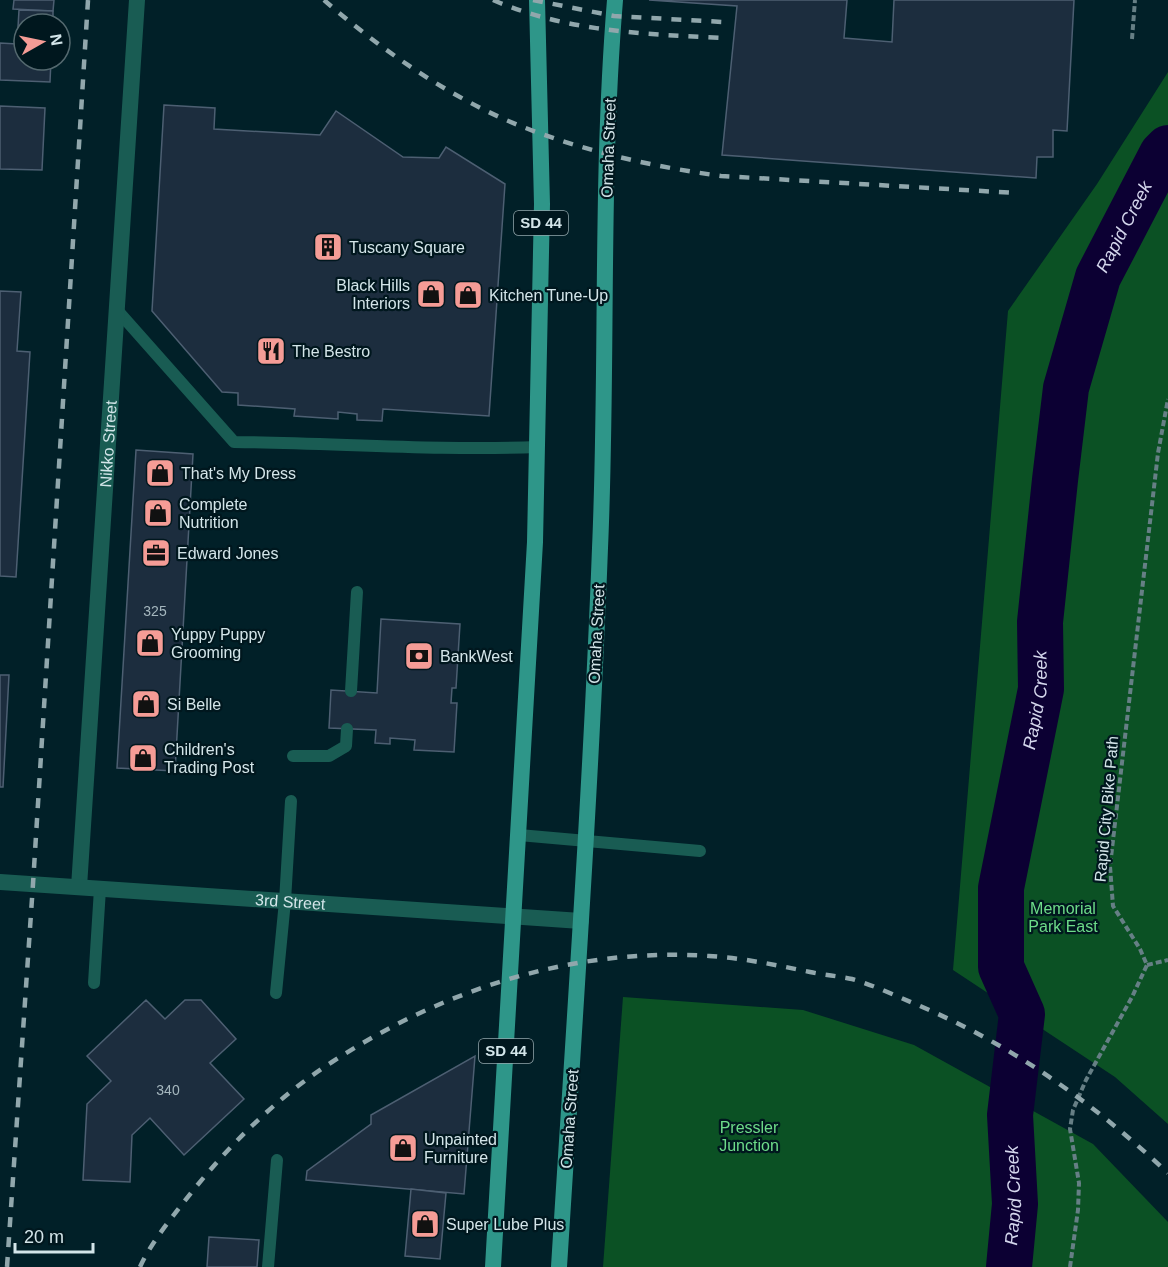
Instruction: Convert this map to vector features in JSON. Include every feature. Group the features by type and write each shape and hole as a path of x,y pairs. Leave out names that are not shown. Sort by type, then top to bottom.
{"main road":[{"name":"SD 44","path":"493,1267 535,542 542,204 537,0"},
{"name":"Omaha Street","path":"559,1267 581,921 600,546 608,154 615,0"}],"street":[{"name":"Nikko Street","path":"79,887 137,0"},
{"name":"3rd Street","path":"0,882 581,921"}],"lane":[{"path":"117,310 234,442 460,449 538,447"},
{"path":"351,691 357,592"},
{"path":"293,756 329,756 346,746 347,729"},
{"path":"276,993 285,901 291,801"},
{"path":"519,835 700,850"},
{"path":"94,983 100,889"},
{"path":"268,1267 277,1160"}],"path":[{"path":"1132,39 1135,0"},
{"name":"Rapid City Bike Path","path":"1146,965 1140,949 1113,906 1110,866 1158,453 1168,399"},
{"path":"1070,1267 1078,1210 1079,1183 1070,1129 1073,1110 1086,1080 1132,997 1146,965 1168,960"}],"green space":[{"name":"Memorial Park East","path":"1168,72 1168,1124 1115,1077 953,970 1008,311 1097,184"},
{"name":"Pressler Junction","path":"623,997 803,1010 914,1045 1093,1144 1168,1222 1168,1267 603,1267"}],"building":[{"path":"14,0 54,0 53,11 13,9"},
{"path":"649,0 847,0 844,38 892,42 894,0 1074,0 1067,131 1053,130 1053,157 1037,157 1036,178 722,155 737,6"},
{"path":"19,10 53,11 53,12 19,12"},
{"path":"0,43 12,44 12,72 50,72 50,82 0,80"},
{"name":"Tuscany Square","path":"164,105 215,108 214,129 320,135 336,111 403,157 439,158 446,147 505,184 489,416 383,409 382,421 357,420 357,414 338,412 338,419 294,416 295,409 238,405 238,393 222,392 152,311"},
{"path":"0,106 45,108 42,170 0,169"},
{"path":"0,291 21,292 17,351 30,352 16,577 0,576"},
{"path":"136,450 193,454 175,771 117,768"},
{"name":"BankWest","path":"381,619 460,624 456,688 452,688 451,703 457,703 454,752 414,750 415,740 390,738 390,744 375,743 376,730 329,728 331,690 377,693"},
{"path":"0,675 9,675 3,787 0,787"},
{"path":"146,1000 165,1019 185,1000 201,1000 236,1039 210,1063 244,1099 184,1155 150,1118 132,1135 130,1182 83,1180 87,1104 111,1081 87,1056"},
{"name":"Unpainted Furniture","path":"475,1056 464,1194 306,1180 307,1171 371,1124 371,1115"},
{"name":"Super Lube Plus","path":"411,1189 446,1193 440,1259 405,1256"},
{"path":"209,1237 259,1240 257,1267 207,1267"}],"waterway":[{"name":"Rapid Creek","path":"1009,1267 1015,1204 1010,1115 1022,1014 1001,967 1001,888 1041,689 1040,622 1066,388 1098,277 1162,154 1168,148"}],"railway":[{"path":"7,1267 88,0"},
{"path":"324,0 410,67 457,96 506,120 585,148 639,162 721,176 1017,193"},
{"path":"493,0 549,19 606,30 723,38"},
{"path":"533,0 614,16 723,22"},
{"path":"140,1267 153,1243 169,1221 231,1147 289,1093 332,1062 419,1013 465,994 512,978 560,966 609,958 659,955 722,957 847,978 876,987 949,1019 1048,1076 1109,1122 1168,1173"}],"place":[{"name":"Tuscany Square","path":"328,247"},
{"name":"Black Hills Interiors","path":"431,294"},
{"name":"Kitchen Tune-Up","path":"468,295"},
{"name":"The Bestro","path":"271,351"},
{"name":"That's My Dress","path":"160,473"},
{"name":"Complete Nutrition","path":"158,513"},
{"name":"Edward Jones","path":"156,553"},
{"name":"Yuppy Puppy Grooming","path":"150,643"},
{"name":"BankWest","path":"419,656"},
{"name":"Si Belle","path":"146,704"},
{"name":"Children's Trading Post","path":"143,758"},
{"name":"Unpainted Furniture","path":"403,1148"},
{"name":"Super Lube Plus","path":"425,1224"}]}
